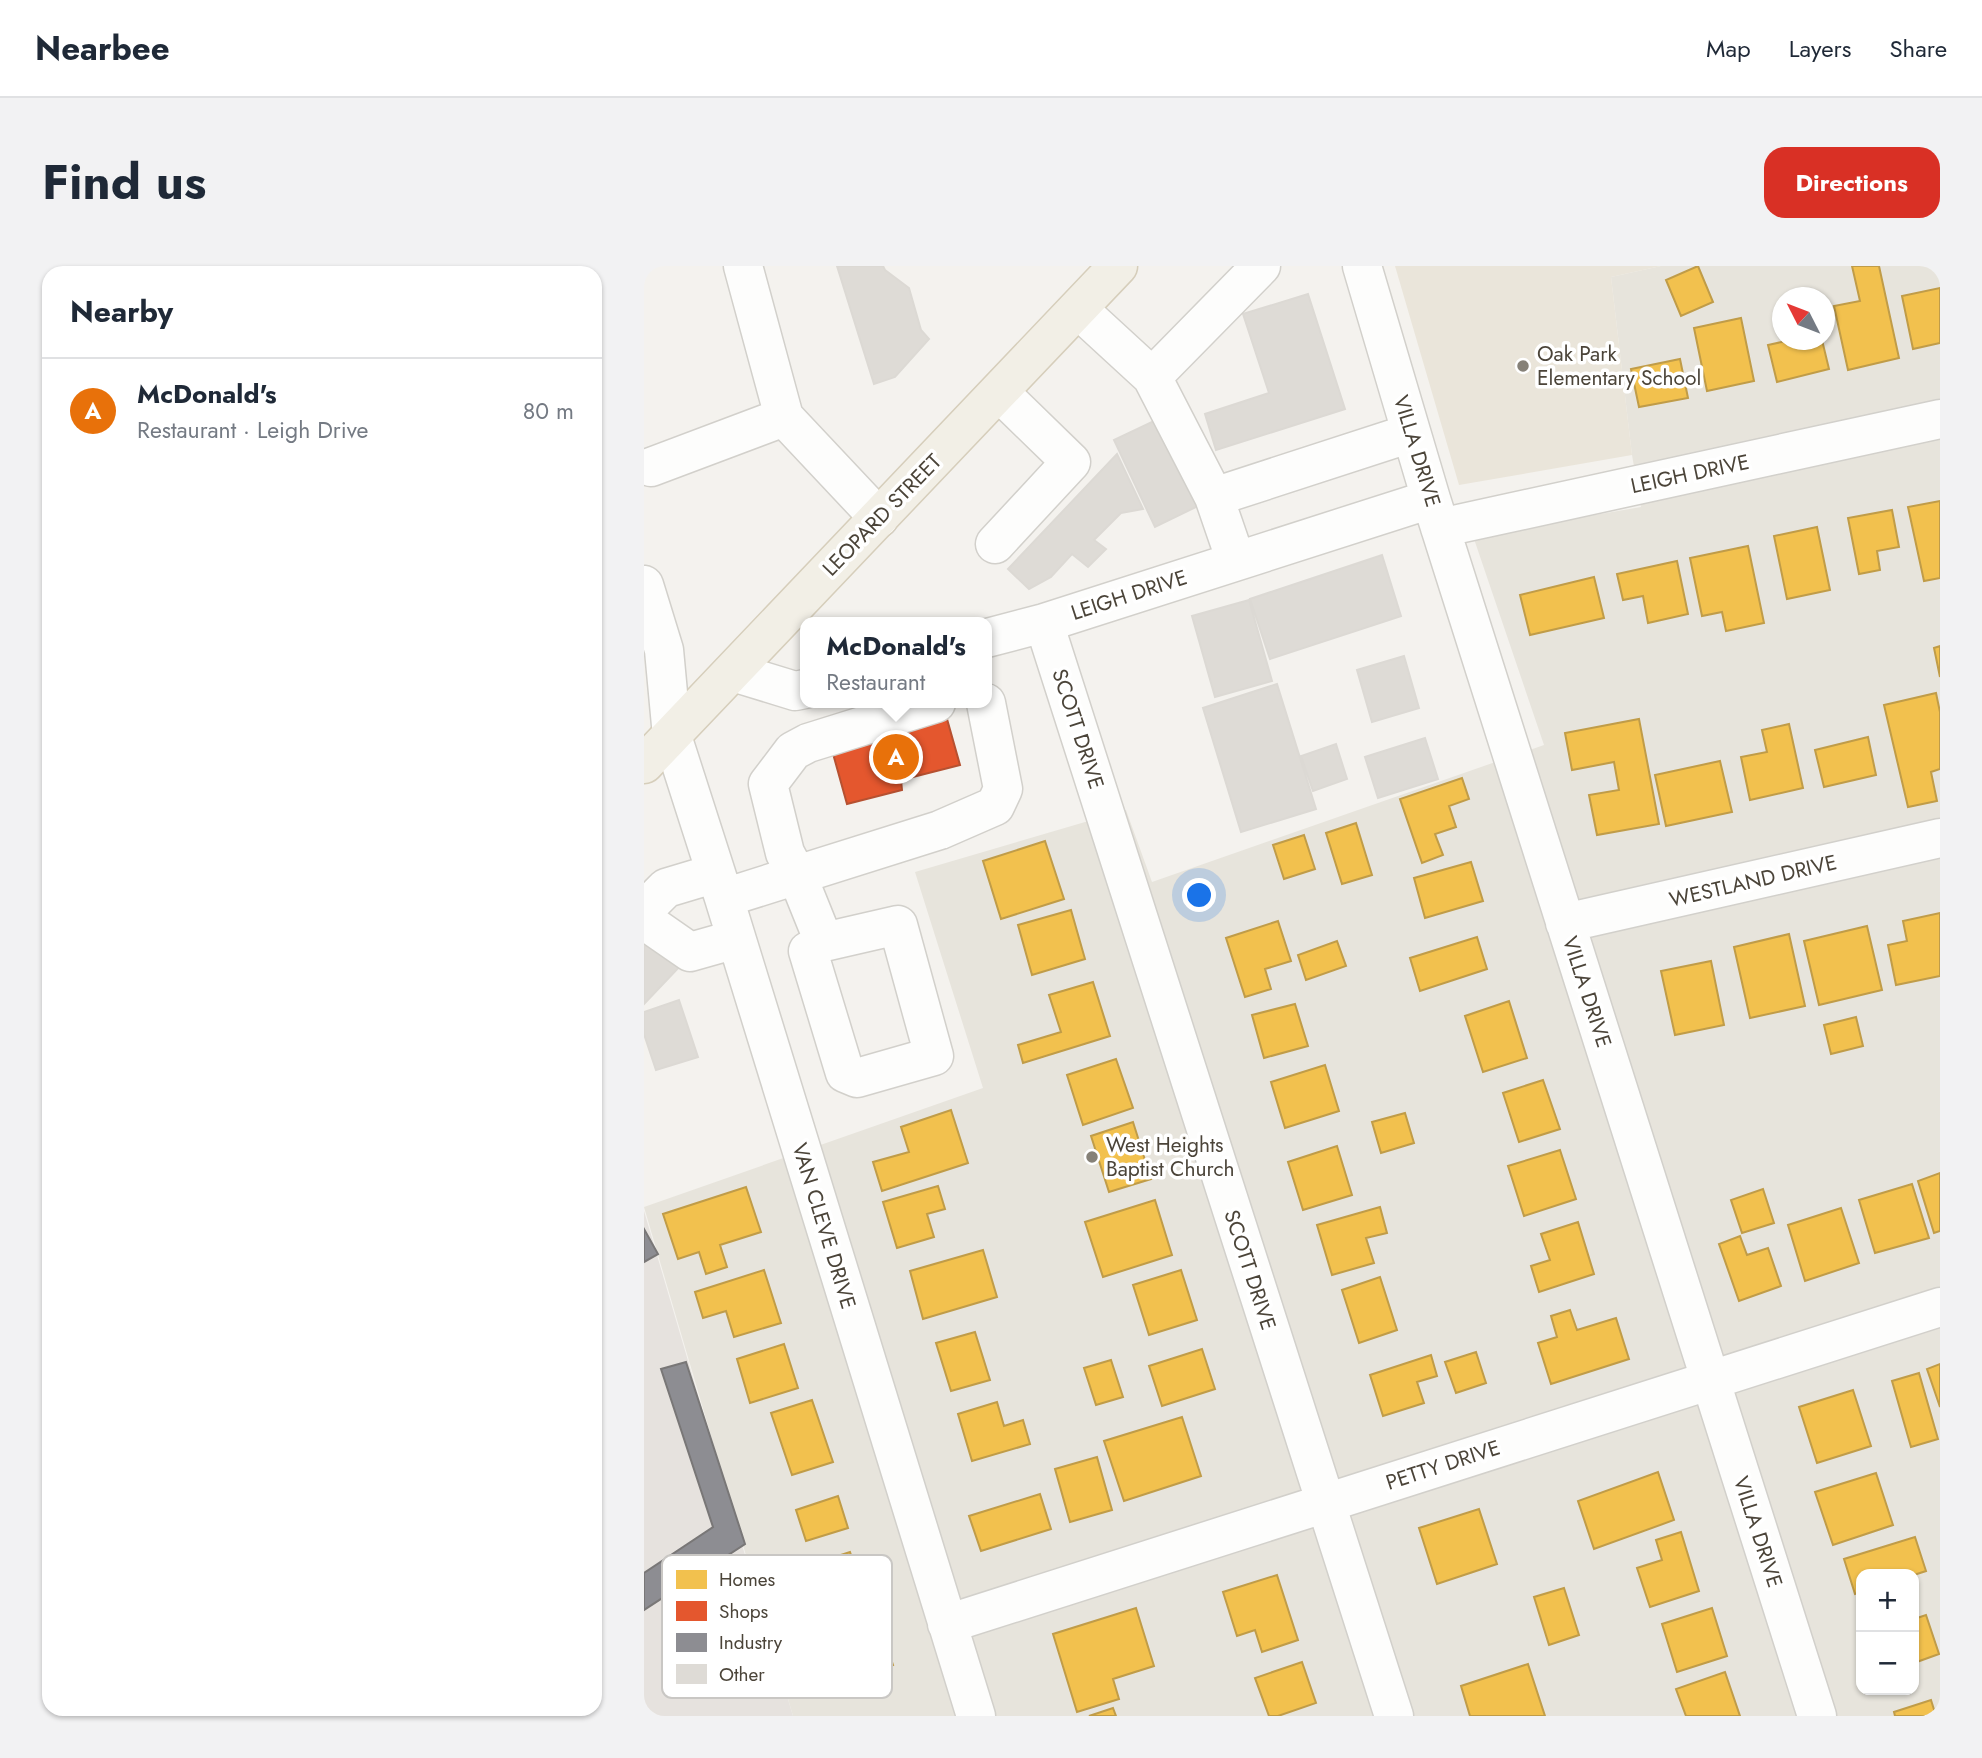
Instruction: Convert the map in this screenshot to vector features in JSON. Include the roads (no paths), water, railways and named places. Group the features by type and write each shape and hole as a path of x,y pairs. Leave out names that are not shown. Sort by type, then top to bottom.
{"main road":[{"name":"LEOPARD STREET","path":"644,764 1118,266"}],"street":[{"path":"743,266 784,417 879,518"},
{"path":"1152,377 1261,266"},
{"name":"VILLA DRIVE","path":"1362,266 1435,514 1817,1716"},
{"path":"1078,309 1152,377 1214,497 1236,561"},
{"path":"995,544 1071,462 999,392"},
{"path":"651,467 784,417"},
{"name":"LEIGH DRIVE","path":"992,637 1044,623 1236,561 1435,514 1940,419"},
{"path":"1214,497 1411,433"},
{"name":"VAN CLEVE DRIVE","path":"644,585 664,650 672,736 976,1716"},
{"name":"SCOTT DRIVE","path":"1044,623 1394,1716"},
{"path":"733,672 800,690"},
{"path":"804,708 811,741"},
{"path":"824,942 797,875 785,853 768,784 793,751 811,741 920,708"},
{"path":"644,910 666,888 720,886 797,875 940,830 995,806 1003,789 987,708"},
{"path":"811,741 829,745 953,711 964,716 978,728 986,743 988,766 979,789 952,809 940,830"},
{"name":"WESTLAND DRIVE","path":"1565,923 1940,838"},
{"path":"644,920 690,952 736,939"},
{"name":"PETTY DRIVE","path":"947,1624 1940,1307"}],"place":[{"name":"Oak Park Elementary School","path":"1523,366"},
{"name":"McDonald's","path":"896,757"},
{"name":"West Heights Baptist Church","path":"1092,1157"}]}
